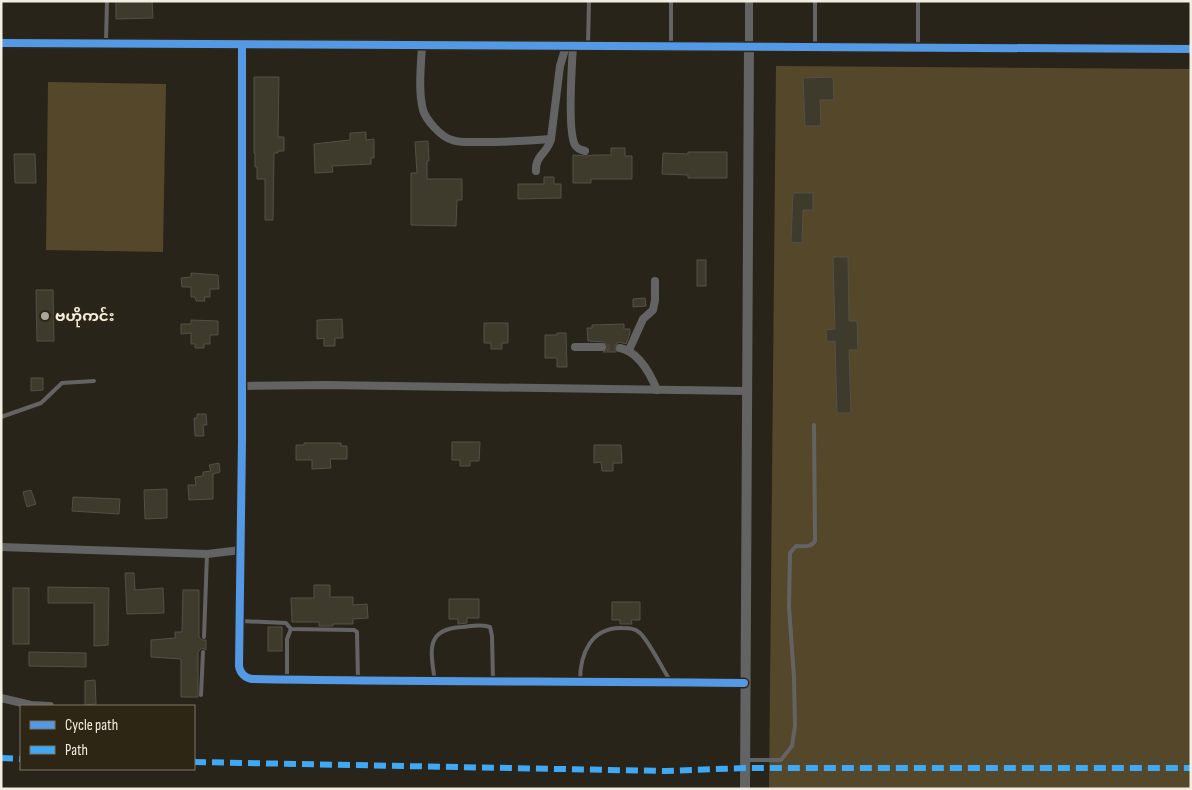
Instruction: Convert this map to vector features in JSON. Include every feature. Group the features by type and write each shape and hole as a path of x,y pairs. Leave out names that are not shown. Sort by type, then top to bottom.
{"street":[{"path":"744,789 750,1"},
{"path":"1,43 815,46 1191,50"},
{"path":"242,45 241,620 239,666 241,672 252,679 287,680 744,683"},
{"path":"422,45 421,81 424,112 430,122 449,140 483,142 552,139"},
{"path":"536,171 536,162 550,145 552,139 560,66 569,46"},
{"path":"569,46 574,143 578,149 585,151"},
{"path":"629,350 643,318 653,310 655,281"},
{"path":"575,347 602,347"},
{"path":"620,348 629,350 646,368 657,390"},
{"path":"242,386 326,385 746,391"},
{"path":"4,547 207,554 241,550"},
{"path":"1,698 31,705"}],"lane":[{"path":"106,44 107,1"},
{"path":"588,46 589,1"},
{"path":"671,46 672,1"},
{"path":"815,1 815,46"},
{"path":"918,1 918,48"},
{"path":"1,416 41,403 62,383 94,381"},
{"path":"745,760 781,760 792,746 795,726 789,607 790,553 796,546 806,547 815,541 814,425"},
{"path":"204,637 207,554"},
{"path":"241,620 286,623 291,630"},
{"path":"435,682 432,648 435,637 444,629 480,624 490,627 492,636 493,682"},
{"path":"580,681 581,661 586,647 604,630 630,628 640,632 671,682"},
{"path":"287,680 286,639 291,630"},
{"path":"291,630 354,630 357,632 358,681"},
{"path":"201,695 203,652"}],"shaded area":[{"path":"776,66 1191,69 1191,789 769,789"},
{"path":"48,82 166,84 163,252 46,250"}],"building":[{"path":"116,1 152,1 153,18 116,19"},
{"path":"254,77 279,77 278,137 284,137 284,151 274,153 273,220 265,220 265,179 257,179 257,167 255,167"},
{"path":"833,77 834,100 820,100 821,126 805,126 803,78"},
{"path":"366,132 366,140 374,139 374,158 371,158 371,164 332,166 333,172 315,173 314,144 350,140 350,133"},
{"path":"428,141 429,161 427,161 427,179 462,179 462,200 457,200 456,226 411,225 411,173 417,173 415,142"},
{"path":"611,148 625,148 625,156 632,156 632,179 591,179 591,183 573,183 573,155 611,155"},
{"path":"688,152 727,152 727,178 688,178 688,175 662,174 663,153 688,154"},
{"path":"14,154 35,154 36,183 15,183"},
{"path":"544,177 554,177 554,184 561,184 561,198 518,199 518,184 544,184"},
{"path":"793,193 813,193 813,210 803,210 802,243 791,242"},
{"path":"833,257 848,257 849,321 857,321 858,350 849,350 851,413 837,413 835,341 827,342 826,330 835,329"},
{"path":"697,260 706,260 706,286 697,286"},
{"path":"191,273 218,275 219,289 210,289 210,297 204,297 205,301 196,301 195,297 191,297 191,287 182,287 181,278 191,277"},
{"name":"ဗဟိုကင်း","path":"36,290 53,290 54,341 37,341"},
{"path":"645,298 646,306 633,307 633,299"},
{"path":"342,319 343,338 335,338 335,346 324,346 324,338 317,339 317,320"},
{"path":"191,320 218,321 218,335 210,335 210,344 204,344 204,348 195,348 195,344 191,344 191,333 181,334 181,324 191,324"},
{"path":"484,323 508,323 508,343 502,343 502,349 491,349 491,343 484,343"},
{"path":"624,324 624,329 630,329 630,333 626,344 619,342 616,344 614,349 616,352 603,352 608,347 604,342 588,341 587,328 592,328 592,325"},
{"path":"557,333 566,333 567,367 557,367 557,358 545,358 545,335 557,335"},
{"path":"31,378 43,378 43,390 31,391"},
{"path":"197,414 206,414 207,425 203,425 204,436 195,436 194,418 197,418"},
{"path":"452,442 480,442 479,461 470,461 470,466 460,466 460,460 452,460"},
{"path":"304,443 341,443 341,446 347,446 347,459 330,459 331,468 312,469 312,460 296,460 296,445 304,445"},
{"path":"594,445 621,445 622,463 613,463 613,471 602,471 601,462 594,463"},
{"path":"219,463 220,472 213,474 213,499 189,500 188,485 196,485 195,477 203,476 203,472 211,471 209,465"},
{"path":"167,489 167,518 145,519 144,490"},
{"path":"31,490 36,504 27,507 23,492"},
{"path":"73,497 120,499 119,514 72,511"},
{"path":"125,573 134,573 135,590 163,588 164,613 127,614"},
{"path":"314,585 330,585 330,597 353,597 353,605 367,604 368,618 353,619 353,624 333,624 333,626 319,626 319,622 292,622 291,598 314,598"},
{"path":"48,587 109,588 108,645 94,646 94,603 48,603"},
{"path":"13,588 29,588 29,644 13,644"},
{"path":"183,590 199,590 199,637 202,640 206,640 206,650 202,648 198,652 198,697 181,697 181,659 151,657 151,640 175,638 175,632 182,632"},
{"path":"449,599 479,599 479,618 467,618 467,623 458,624 458,619 449,619"},
{"path":"612,602 640,602 640,620 631,620 632,624 620,624 620,620 612,620"},
{"path":"268,627 282,627 282,651 268,651"},
{"path":"29,652 86,653 86,667 29,666"},
{"path":"95,680 96,704 85,705 85,681"}],"tunnel":[{"path":"602,347 620,348"}],"marked path":[{"path":"1,758 20,759"},
{"path":"195,762 665,771 745,768 1191,768"}],"cycle path":[{"path":"1,43 1191,49"},
{"path":"242,45 242,440 239,666 242,673 247,678 252,679 744,683"}],"place":[{"name":"ဗဟိုကင်း","path":"45,316"}]}
